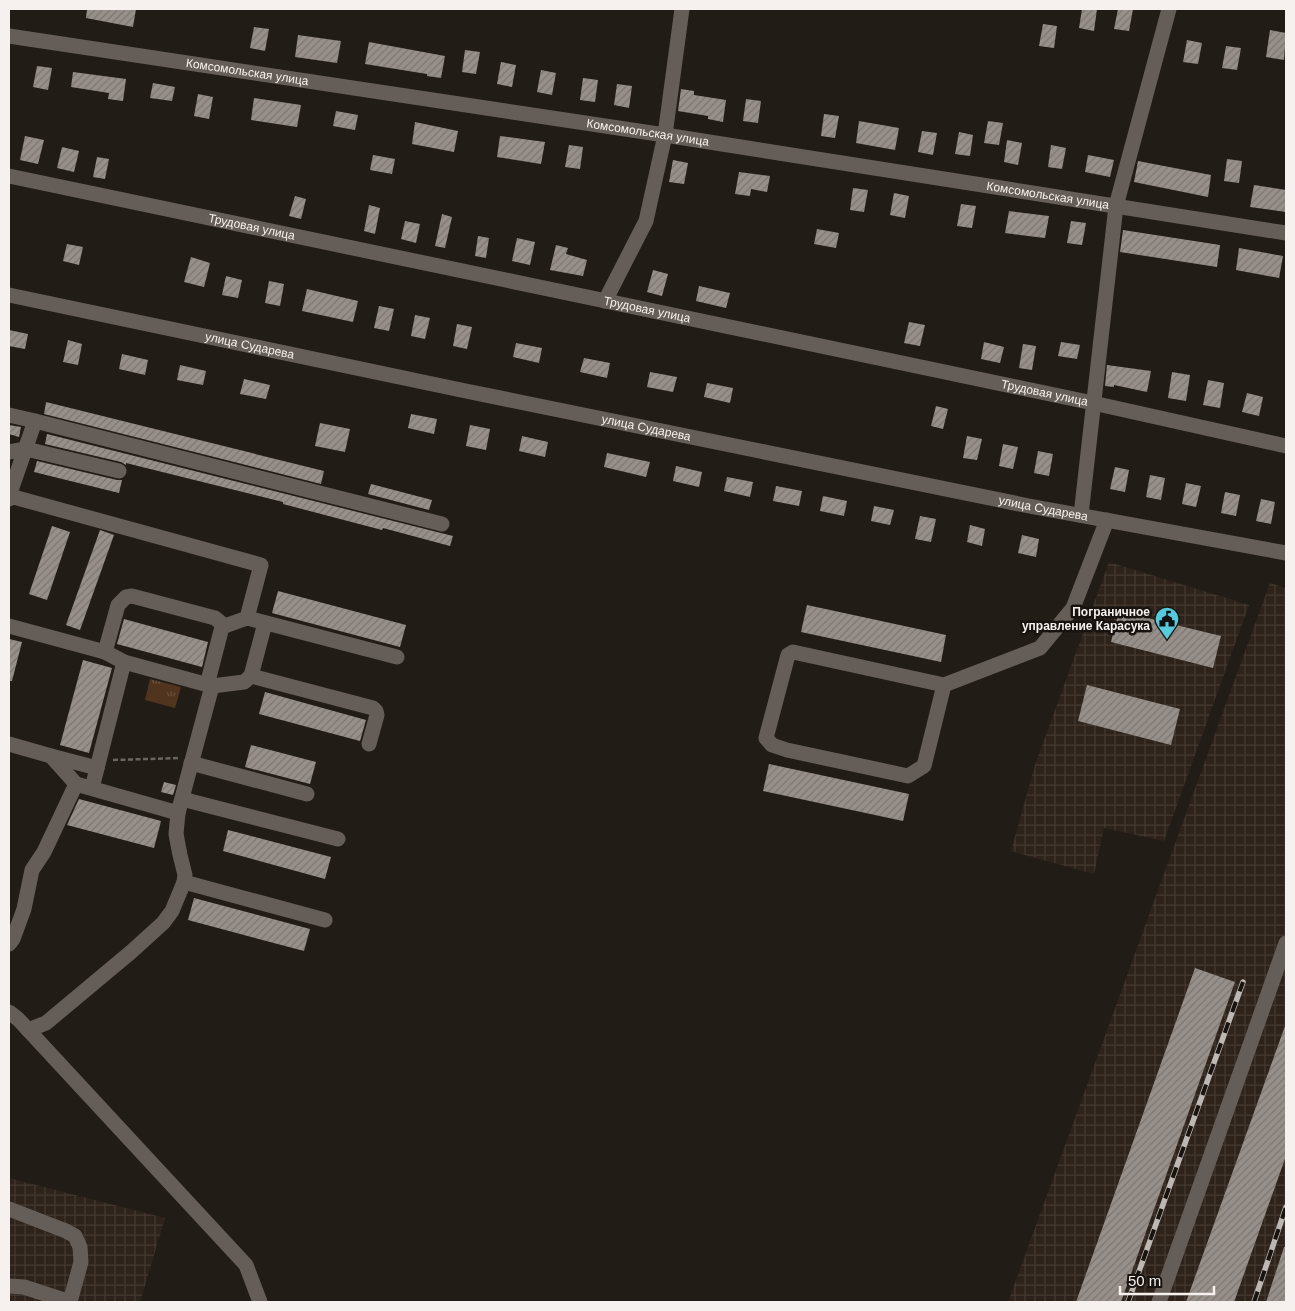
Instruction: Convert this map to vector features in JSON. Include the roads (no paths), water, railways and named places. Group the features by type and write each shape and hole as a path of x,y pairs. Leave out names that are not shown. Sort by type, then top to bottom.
{"street":[{"path":"606,301 646,221 665,135 682,9"},
{"path":"1081,515 1116,206 1168,9"},
{"name":"Комсомольская улица","path":"9,36 665,135 1286,233"},
{"name":"Трудовая улица","path":"9,176 1093,403 1286,446"},
{"name":"улица Сударева","path":"9,295 461,390 1081,515 1286,553"},
{"path":"9,415 442,524"},
{"path":"35,421 9,497 261,565 247,618"},
{"path":"9,452 26,449 119,471"},
{"path":"944,685 924,766 908,776 787,750 772,745 766,738 788,655 793,652 944,685 1040,648 1073,608 1107,520"},
{"path":"28,1030 46,1023 164,923 177,902 184,882 185,869 176,834 180,806 210,685 222,623 215,618 126,596 118,605 105,652"},
{"path":"222,627 247,618 397,657"},
{"path":"9,626 105,652 124,662 210,685 244,682 251,676 265,623"},
{"path":"92,788 124,662"},
{"path":"251,676 373,708 377,716 369,744"},
{"path":"9,744 51,756 98,764"},
{"path":"51,756 76,784 338,840"},
{"path":"192,761 307,794"},
{"path":"9,944 13,939 24,910 32,870 44,852 76,784"},
{"path":"184,882 325,920"},
{"path":"1159,1302 1286,943"},
{"path":"9,1012 28,1030 246,1265 260,1302"},
{"path":"9,1209 75,1236 80,1247 81,1262 70,1302 24,1287 9,1286"}],"railway":[{"path":"1128,1302 1243,982"},
{"path":"1254,1302 1286,1207"}],"place":[{"name":"Пограничное управление Карасука","path":"1167,640"}]}
